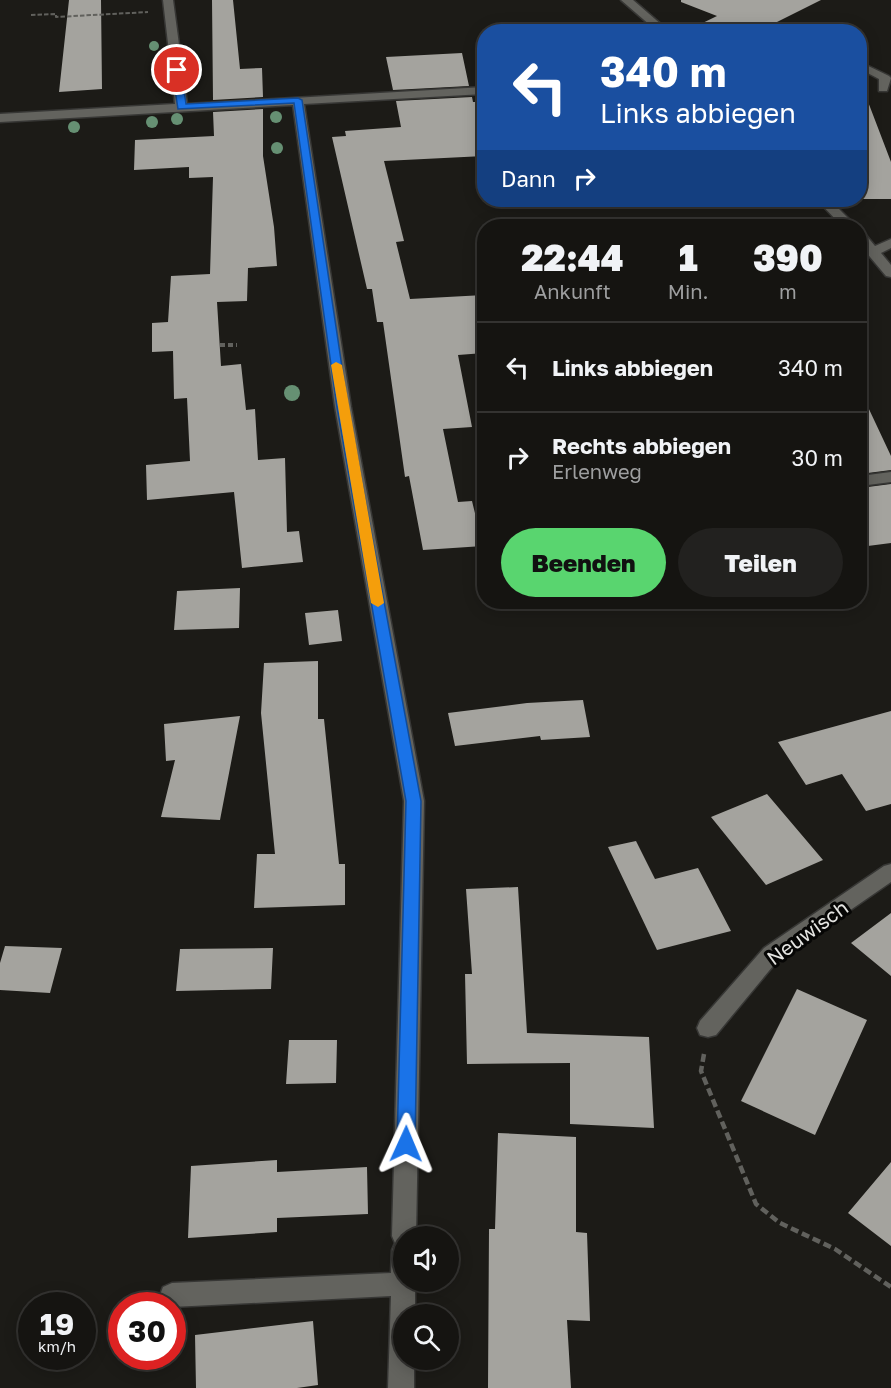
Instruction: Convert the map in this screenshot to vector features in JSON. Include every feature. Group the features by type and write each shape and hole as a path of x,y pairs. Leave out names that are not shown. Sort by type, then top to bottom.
{"street":[{"path":"626,0 655,24"},
{"path":"169,5 182,107"},
{"path":"867,69 885,78 883,89"},
{"path":"0,118 477,90"},
{"path":"298,100 343,407 414,801 404,1226"},
{"path":"830,207 842,219"},
{"path":"874,252 891,243"},
{"path":"867,244 891,273"},
{"path":"867,480 891,477"},
{"name":"Neuwisch","path":"708,1028 771,954 891,872"},
{"path":"186,1294 393,1284"},
{"path":"402,1388 403,1292"}],"path":[{"path":"31,15 56,14 56,17 169,5"},
{"path":"220,345 237,345"},
{"path":"708,1028 701,1071 756,1204 780,1223 835,1249 891,1287"}],"building":[{"path":"69,0 101,0 102,89 59,92"},
{"path":"212,0 233,0 240,69 262,68 263,97 213,100"},
{"path":"681,0 821,0 773,24 700,24 717,16 681,2"},
{"path":"462,53 469,86 393,90 386,57"},
{"path":"472,97 473,102 477,102 477,156 384,161 404,241 396,242 410,299 477,295 477,354 458,355 472,427 443,429 458,502 472,501 477,521 477,546 423,550 409,476 405,477 383,322 377,322 372,289 367,289 332,137 346,136 345,131 401,127 396,101"},
{"path":"867,99 891,162 891,199 867,199"},
{"path":"263,109 263,156 274,227 277,266 248,268 247,301 217,302 221,366 241,364 246,410 255,409 258,460 285,458 287,532 299,531 303,562 242,568 234,492 147,500 146,465 190,461 187,398 174,399 173,351 152,352 152,323 168,322 171,276 210,274 213,177 189,178 189,167 134,170 135,140 214,136 213,112"},
{"path":"867,405 891,456 891,470 867,473"},
{"path":"891,484 891,543 867,546 867,487"},
{"path":"240,588 239,628 174,630 177,591"},
{"path":"338,610 342,641 309,645 305,613"},
{"path":"318,661 318,719 324,719 339,864 345,864 345,905 254,908 257,854 275,854 261,713 264,663"},
{"path":"583,700 590,737 541,740 540,736 455,746 448,713 527,703"},
{"path":"891,711 891,804 866,811 842,774 806,785 778,742"},
{"path":"240,716 220,820 161,817 175,760 166,761 164,724"},
{"path":"767,794 823,860 766,885 711,817"},
{"path":"636,841 655,879 698,868 731,931 657,950 608,847"},
{"path":"518,887 527,1033 649,1037 654,1128 570,1124 570,1063 467,1064 465,974 472,974 466,889"},
{"path":"891,913 891,976 851,943"},
{"path":"5,946 62,948 50,993 0,990 0,963"},
{"path":"273,948 271,989 176,991 180,949"},
{"path":"797,989 867,1020 815,1135 741,1101"},
{"path":"289,1040 337,1040 336,1083 286,1084"},
{"path":"498,1133 576,1137 576,1232 587,1233 590,1321 567,1320 571,1388 488,1388 489,1229 495,1229"},
{"path":"277,1160 277,1172 367,1167 368,1214 277,1218 277,1232 188,1238 191,1166"},
{"path":"891,1162 891,1246 848,1213"},
{"path":"313,1321 318,1385 297,1388 196,1388 195,1335"}],"slow traffic":[{"path":"336,365 378,603"}],"route":[{"path":"177,70 182,107 298,100 343,407 414,801 406,1144"}]}
